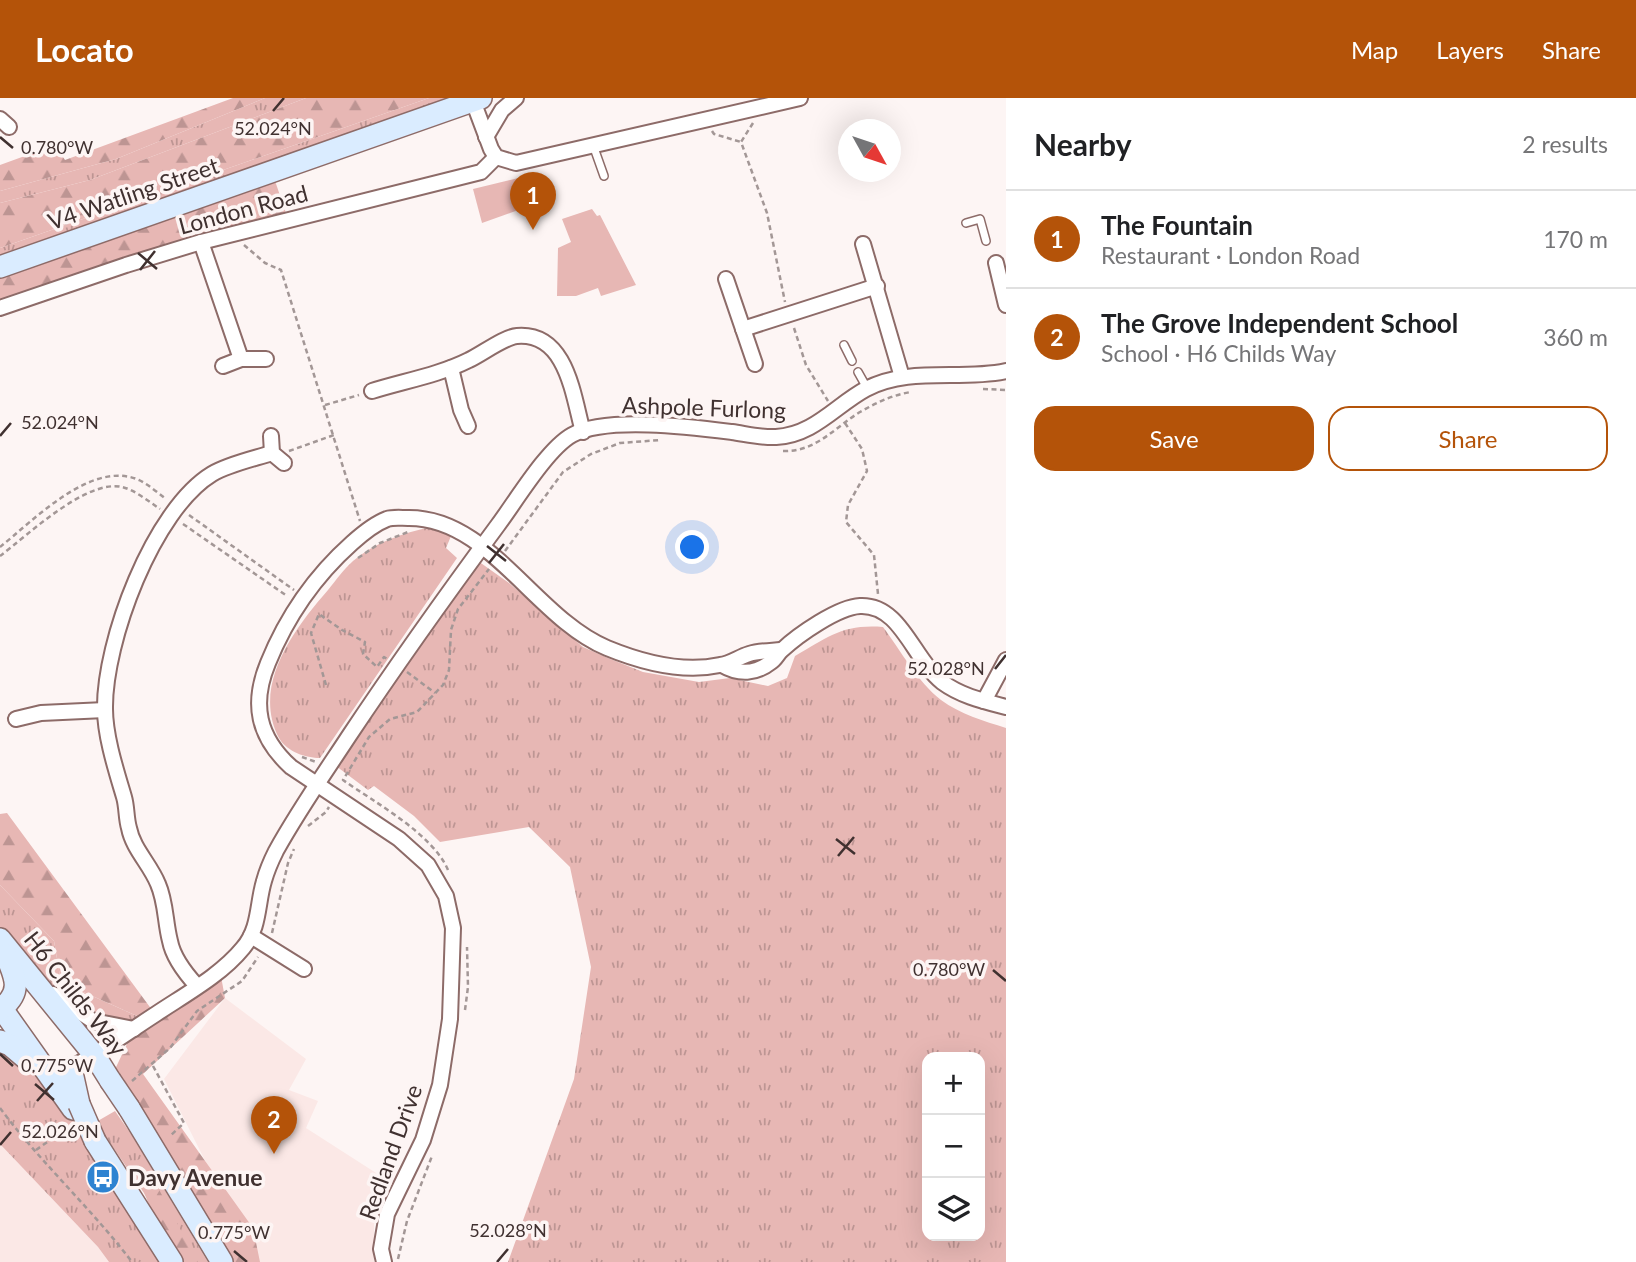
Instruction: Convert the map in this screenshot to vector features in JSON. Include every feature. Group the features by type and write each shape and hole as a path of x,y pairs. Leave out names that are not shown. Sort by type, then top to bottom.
{"street":[{"path":"486,137 502,110 516,98"},
{"path":"477,99 486,137 496,157 516,163 800,98"},
{"name":"V4 Watling Street","path":"0,267 477,99"},
{"name":"London Road","path":"0,308 201,242 481,172 496,157"},
{"path":"201,242 241,359"},
{"path":"863,244 902,377"},
{"path":"993,259 1006,305"},
{"path":"726,279 755,364"},
{"path":"743,329 877,286"},
{"path":"372,391 451,368 515,335 535,338 554,348 565,367 583,432"},
{"path":"223,366 241,359 267,359"},
{"path":"451,368 461,411 468,426"},
{"name":"Ashpole Furlong","path":"50,1078 94,1056 232,960 251,936 258,919 263,882 271,861 327,768 481,548 546,460 572,435 604,426 648,425 775,437 794,434 813,426 867,388 902,377 1006,371"},
{"path":"197,986 186,974 170,943 158,881 136,848 129,829 125,799 116,775 104,710 109,658 125,605 145,562 175,512 195,488 213,474 277,457 271,436"},
{"path":"317,784 277,755 267,740 259,709 261,678 277,639 300,600 336,557 364,532 388,518 425,518 455,527 557,615 605,647 666,665 699,668 722,665 735,672 755,671 773,661 781,650 834,612 849,607 879,608 890,617 922,661 941,681 961,694 1006,707"},
{"path":"984,701 1006,660"},
{"path":"16,719 41,713 104,710"},
{"name":"Redland Drive","path":"317,784 399,839 428,865 446,896 453,928 450,1019 440,1085 423,1140 387,1214 381,1249 384,1262"},
{"path":"251,936 303,970"},
{"path":"0,939 15,976 16,988 12,1000 1,1008 50,1078 77,1111 172,1262"},
{"name":"H6 Childs Way","path":"0,939 94,1056 129,1108 222,1262"},
{"path":"32,979 76,1012 93,1021 134,1029"},
{"path":"0,1041 10,1045 50,1078"},
{"path":"71,1068 77,1111"}],"lane":[{"path":"593,144 604,176"},
{"path":"966,223 980,219 986,241"},
{"path":"844,345 852,362"},
{"path":"858,372 867,388"}],"path":[{"path":"741,142 752,125 755,109"},
{"path":"706,119 714,134 741,142"},
{"path":"741,142 767,213"},
{"path":"239,233 244,246 253,254 282,270 370,549"},
{"path":"982,389 1006,390"},
{"path":"324,405 372,391"},
{"path":"780,451 808,447 892,395 914,391"},
{"path":"845,423 862,449 867,471 848,505 846,522 874,555 879,608"},
{"path":"277,457 334,435"},
{"path":"305,828 326,813 333,795 369,737 390,719 416,712 443,685 449,670 451,630 458,609 500,566 563,472 591,454 620,443 666,440"},
{"path":"0,547 89,480 122,477 139,480 175,512 300,600"},
{"path":"0,556 72,501 97,488 120,486 175,512 300,600"},
{"path":"352,562 370,549 409,531"},
{"path":"326,685 311,633 319,614 342,630"},
{"path":"297,755 327,768 409,825 443,858 452,879"},
{"path":"132,1081 170,1048 197,1011 242,981 275,929 288,863 299,840"},
{"path":"465,1011 468,986 467,940"},
{"path":"153,1065 184,1123 170,1136"},
{"path":"0,1108 48,1168 132,1262"},
{"path":"36,1150 77,1111"},
{"path":"397,1262 407,1220 434,1151"}],"shaded area":[{"path":"225,998 306,1059 289,1090 318,1101 306,1128 387,1180 374,1224 374,1262 256,1262 164,1079"},
{"path":"0,1144 98,1247 109,1262 0,1262"}],"green space":[{"path":"233,98 265,98 116,159 0,191 0,165 55,145 65,160"},
{"path":"265,98 306,98 90,180 0,203 0,191 116,159"},
{"path":"306,98 429,98 0,248 0,203 90,180"},
{"path":"429,98 481,98 0,267 0,248"},
{"path":"272,172 288,219 0,308 0,267"},
{"path":"535,174 546,200 482,223 473,189"},
{"path":"592,209 597,216 600,215 636,285 601,296 598,288 576,296 557,296 558,248 571,242 562,219"},
{"path":"431,527 451,536 446,548 457,558 320,758 292,750 279,738 272,718 270,698 273,678 281,658 302,622 353,561 390,539"},
{"path":"478,561 509,583 583,647 643,672 699,682 730,678 768,686 787,678 795,656 836,633 857,628 883,627 917,675 941,700 964,713 1006,728 1006,1262 508,1262 574,1079 591,967 570,867 529,827 440,842 414,816 374,786 368,790 336,766"},
{"path":"7,813 155,1014 220,971 225,998 143,1074 253,1228 260,1262 221,1262 110,1080 134,1029 146,1020 61,982 54,941 0,885 0,814"},
{"path":"0,885 54,941 61,982 146,1020 134,1029 76,1012 0,939"},
{"path":"0,1041 50,1078 172,1262 109,1262 0,1144"},
{"path":"115,1111 208,1262 178,1262 144,1193 96,1122"},
{"path":"142,1158 198,1262 178,1262 171,1250 133,1162"}],"place":[{"name":"The Fountain","path":"533,230"},
{"name":"The Grove Independent School","path":"274,1154"},
{"name":"Davy Avenue","path":"103,1177"}]}
